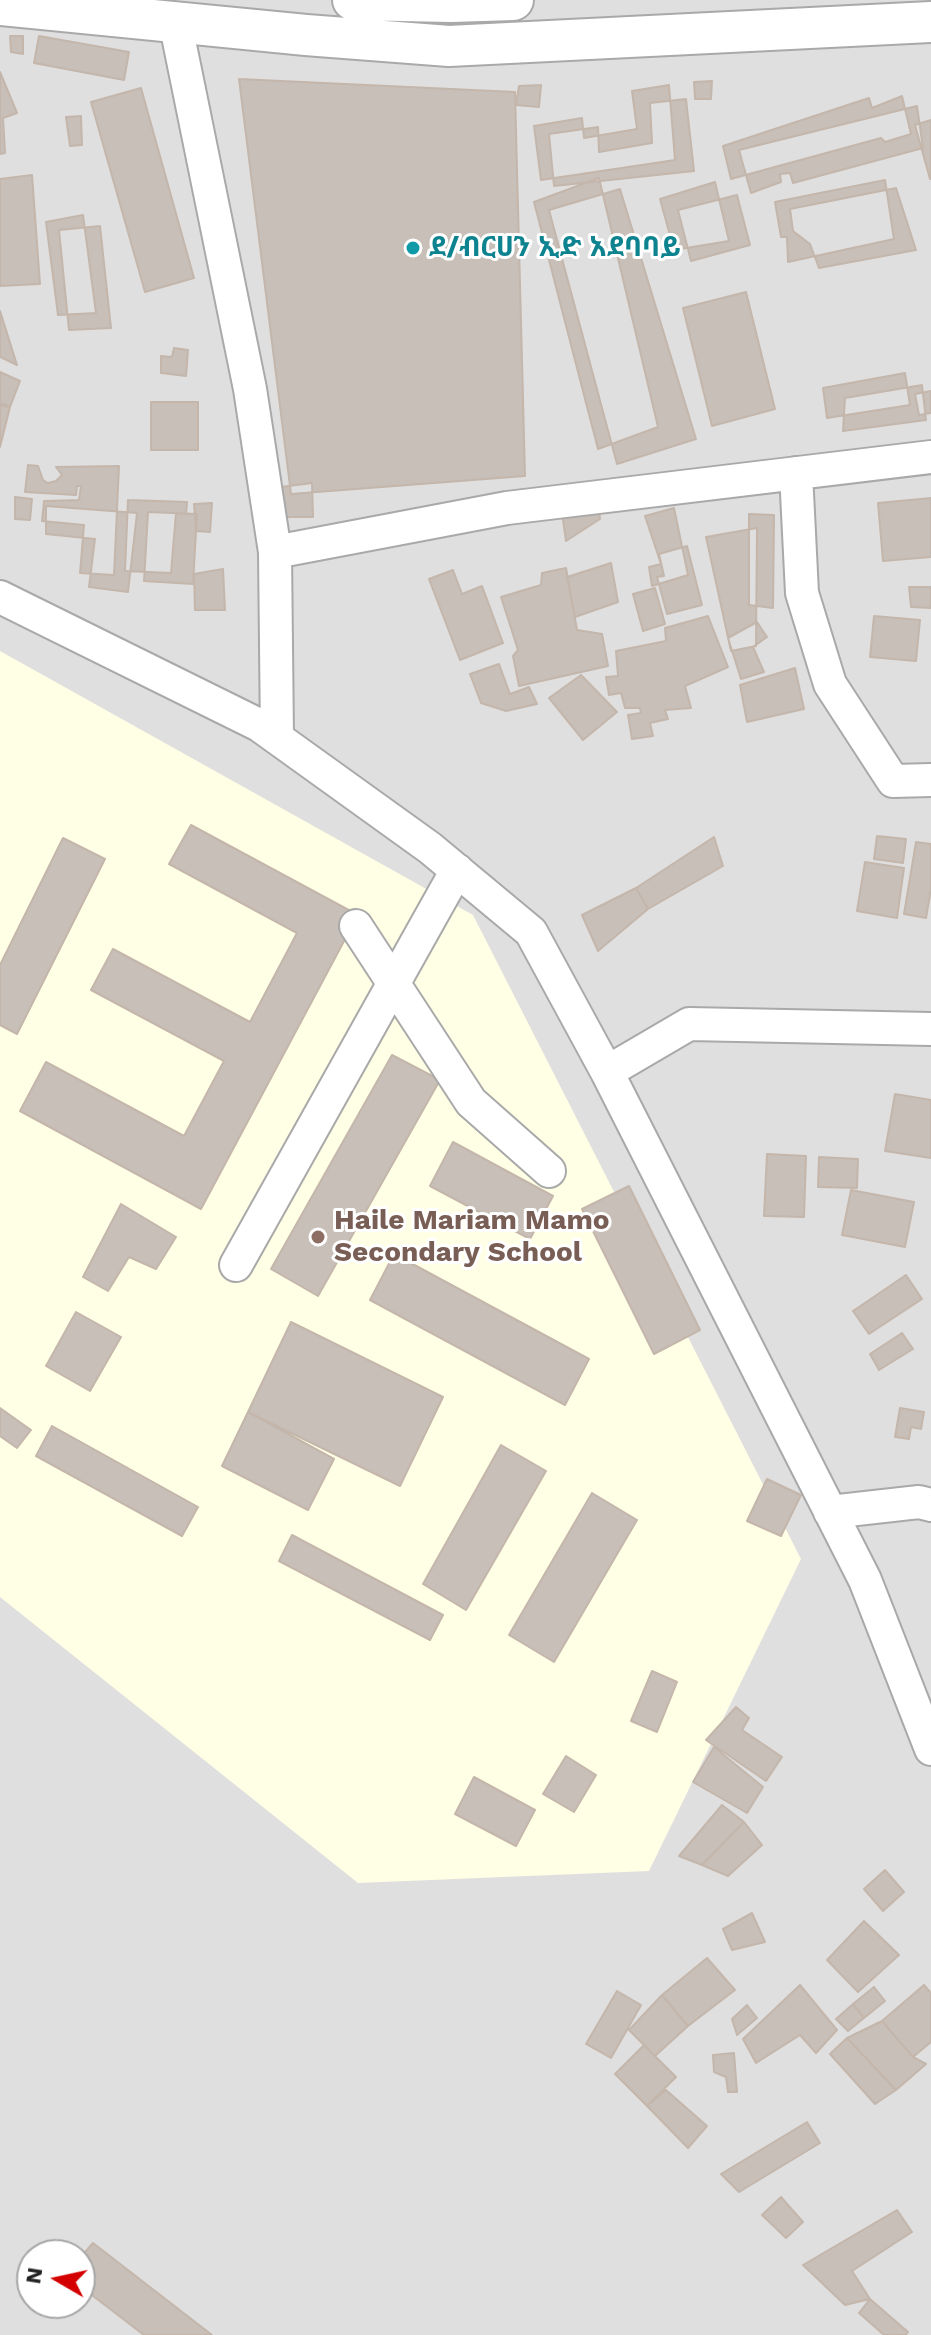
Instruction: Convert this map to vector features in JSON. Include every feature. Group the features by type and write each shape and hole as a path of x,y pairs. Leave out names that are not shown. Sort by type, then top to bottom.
{"street":[{"path":"353,0 513,0"},
{"path":"0,5 449,46 931,22"},
{"path":"175,21 250,389 275,552 277,738"},
{"path":"275,552 507,508 931,457"},
{"path":"796,473 802,593 830,684 893,781 931,780"},
{"path":"0,597 259,725 457,870 531,932 607,1072 865,1580 931,1749"},
{"path":"236,1265 457,870"},
{"path":"356,926 471,1102 549,1171"},
{"path":"607,1072 689,1024 931,1029"},
{"path":"830,1512 919,1502 931,1505"}],"shaded area":[{"path":"0,0 931,0 931,2335 0,2335"},
{"name":"Haile Mariam Mamo Secondary School","path":"0,651 473,915 801,1559 649,1871 358,1883 0,1597"}],"building":[{"path":"10,36 23,36 23,54 11,52"},
{"path":"39,36 129,52 124,80 34,63"},
{"path":"0,72 17,113 3,118 5,153 0,154"},
{"path":"239,79 515,92 525,476 291,494"},
{"path":"712,81 711,99 695,99 694,82"},
{"path":"541,85 539,107 516,105 519,86"},
{"path":"669,85 675,160 541,180 534,126 582,118 584,138 637,129 632,91"},
{"path":"141,88 194,278 145,292 91,102"},
{"path":"902,96 911,134 885,142 881,138 731,179 723,146 869,98 872,108"},
{"path":"686,99 694,171 554,186 549,134 598,127 599,152 652,143 650,103"},
{"path":"917,106 923,148 793,183 790,173 780,174 781,182 751,193 739,150"},
{"path":"81,116 82,145 70,146 66,117"},
{"path":"931,120 931,178 930,179 915,125"},
{"path":"32,175 40,284 0,286 0,179"},
{"path":"599,178 658,427 598,449 534,202"},
{"path":"885,180 894,239 788,262 787,237 781,237 775,202"},
{"path":"715,182 729,241 674,250 660,199"},
{"path":"896,188 916,250 819,268 810,244 793,231 790,209"},
{"path":"620,189 696,439 617,464 549,210"},
{"path":"737,195 750,245 691,261 678,210"},
{"path":"83,215 96,313 58,315 46,222"},
{"path":"100,226 111,328 69,330 59,230"},
{"path":"746,292 775,409 712,426 683,308"},
{"path":"0,311 17,365 0,357"},
{"path":"174,348 188,350 186,376 161,373 161,356 172,357"},
{"path":"0,372 20,381 10,407 0,403"},
{"path":"905,373 910,405 827,418 823,388"},
{"path":"922,385 926,420 843,431 845,398"},
{"path":"931,391 931,413 919,415 915,394"},
{"path":"151,402 198,402 198,450 151,450"},
{"path":"0,405 10,407 0,447"},
{"path":"28,465 38,466 43,480 48,483 62,475 56,467 119,466 114,575 80,573 84,525 42,521 44,501 79,500 81,486 77,486 76,495 25,492"},
{"path":"312,483 313,517 285,517 281,487"},
{"path":"15,497 32,499 30,520 15,519"},
{"path":"931,498 931,557 883,561 878,503"},
{"path":"128,500 187,502 186,514 176,513 171,573 125,571"},
{"path":"212,503 210,532 196,531 194,504"},
{"path":"598,505 600,519 566,541 562,513"},
{"path":"46,506 137,513 128,592 89,587 95,539 46,534"},
{"path":"674,508 688,575 652,586 649,567 661,564 645,516"},
{"path":"148,512 197,514 193,584 144,581"},
{"path":"749,514 774,515 773,608 749,605"},
{"path":"757,528 756,646 731,651 706,537"},
{"path":"687,546 702,605 667,614 657,577 664,576 659,554"},
{"path":"611,563 618,602 575,617 567,577"},
{"path":"566,568 577,630 602,634 608,666 519,686 513,656 518,650 501,597 541,585 542,573"},
{"path":"223,569 225,610 195,610 194,574"},
{"path":"453,570 462,594 482,586 503,643 460,660 429,579"},
{"path":"909,587 931,587 931,608 911,607"},
{"path":"655,588 665,624 643,631 633,594"},
{"path":"708,616 728,667 685,686 691,708 665,710 668,719 650,723 653,736 632,739 628,715 641,713 640,708 625,708 621,693 609,695 606,677 618,676 616,651 666,641 665,628"},
{"path":"874,616 920,620 916,661 870,657"},
{"path":"757,622 767,637 753,647 764,672 741,679 728,638"},
{"path":"499,664 510,694 529,687 537,704 506,711 481,703 470,674"},
{"path":"795,668 804,709 747,722 740,685"},
{"path":"581,675 617,712 583,740 549,698"},
{"path":"191,825 358,915 201,1209 20,1111 46,1062 184,1136 224,1061 91,990 113,949 250,1022 297,933 169,864"},
{"path":"877,836 906,839 903,863 874,859"},
{"path":"714,837 723,866 648,909 636,888"},
{"path":"63,838 105,859 17,1034 0,1025 0,965"},
{"path":"916,842 931,844 931,889 926,918 904,914"},
{"path":"865,862 904,868 897,918 857,911"},
{"path":"636,888 648,909 598,951 582,915"},
{"path":"392,1055 440,1080 318,1296 271,1269"},
{"path":"895,1094 931,1100 931,1158 885,1151"},
{"path":"453,1142 553,1196 530,1239 430,1186"},
{"path":"767,1154 806,1156 804,1217 764,1216"},
{"path":"819,1157 858,1159 857,1188 818,1187"},
{"path":"629,1186 700,1330 654,1354 582,1209"},
{"path":"851,1190 914,1202 905,1247 842,1235"},
{"path":"121,1204 176,1237 156,1269 129,1257 108,1291 83,1277"},
{"path":"394,1254 589,1359 565,1405 370,1300"},
{"path":"906,1275 922,1299 869,1334 853,1311"},
{"path":"76,1312 121,1337 90,1391 46,1366"},
{"path":"291,1322 443,1397 400,1486 248,1412"},
{"path":"902,1333 913,1349 879,1370 870,1354"},
{"path":"0,1408 31,1430 17,1448 0,1436"},
{"path":"900,1408 924,1412 921,1429 911,1427 909,1439 895,1437"},
{"path":"248,1412 334,1459 308,1510 222,1466"},
{"path":"52,1426 198,1507 182,1536 36,1456"},
{"path":"501,1445 546,1471 466,1610 423,1584"},
{"path":"767,1479 801,1495 781,1536 747,1521"},
{"path":"592,1493 637,1520 554,1662 509,1635"},
{"path":"292,1535 443,1615 430,1640 279,1561"},
{"path":"652,1671 677,1682 657,1732 631,1721"},
{"path":"736,1707 749,1718 742,1730 782,1757 766,1781 706,1740"},
{"path":"714,1747 763,1787 747,1813 693,1782"},
{"path":"566,1756 596,1775 574,1812 543,1794"},
{"path":"474,1777 535,1810 516,1846 455,1814"},
{"path":"722,1805 744,1822 702,1865 679,1856"},
{"path":"744,1822 762,1845 728,1876 702,1865"},
{"path":"885,1870 904,1892 883,1911 864,1889"},
{"path":"752,1913 765,1942 732,1950 723,1929"},
{"path":"864,1921 899,1955 858,1992 827,1960"},
{"path":"707,1958 735,1990 688,2026 662,1995"},
{"path":"800,1985 837,2030 816,2053 800,2035 756,2063 743,2039"},
{"path":"924,1985 931,1993 931,2042 913,2057 882,2021"},
{"path":"874,1987 885,2001 864,2018 853,2004"},
{"path":"617,1991 641,2005 611,2058 586,2044"},
{"path":"662,1995 688,2026 655,2056 629,2030"},
{"path":"853,2004 864,2018 848,2031 836,2019"},
{"path":"747,2005 757,2018 737,2035 732,2019"},
{"path":"882,2021 913,2057 926,2064 896,2090 847,2038"},
{"path":"847,2038 896,2090 875,2104 830,2054"},
{"path":"644,2045 676,2077 647,2106 615,2074"},
{"path":"734,2053 737,2092 728,2092 726,2077 714,2072 713,2055"},
{"path":"666,2090 707,2126 688,2148 647,2106"},
{"path":"807,2122 820,2143 739,2192 721,2174"},
{"path":"781,2197 803,2222 786,2238 762,2215"},
{"path":"897,2210 912,2232 852,2271 870,2299 845,2305 803,2265"},
{"path":"96,2245 212,2335 144,2335 96,2298"},
{"path":"870,2299 908,2332 906,2335 884,2335 859,2313"}],"place":[{"name":"ደ/ብርሀን ኢድ አደባባይ","path":"413,248"},
{"name":"Haile Mariam Mamo Secondary School","path":"318,1237"}]}
